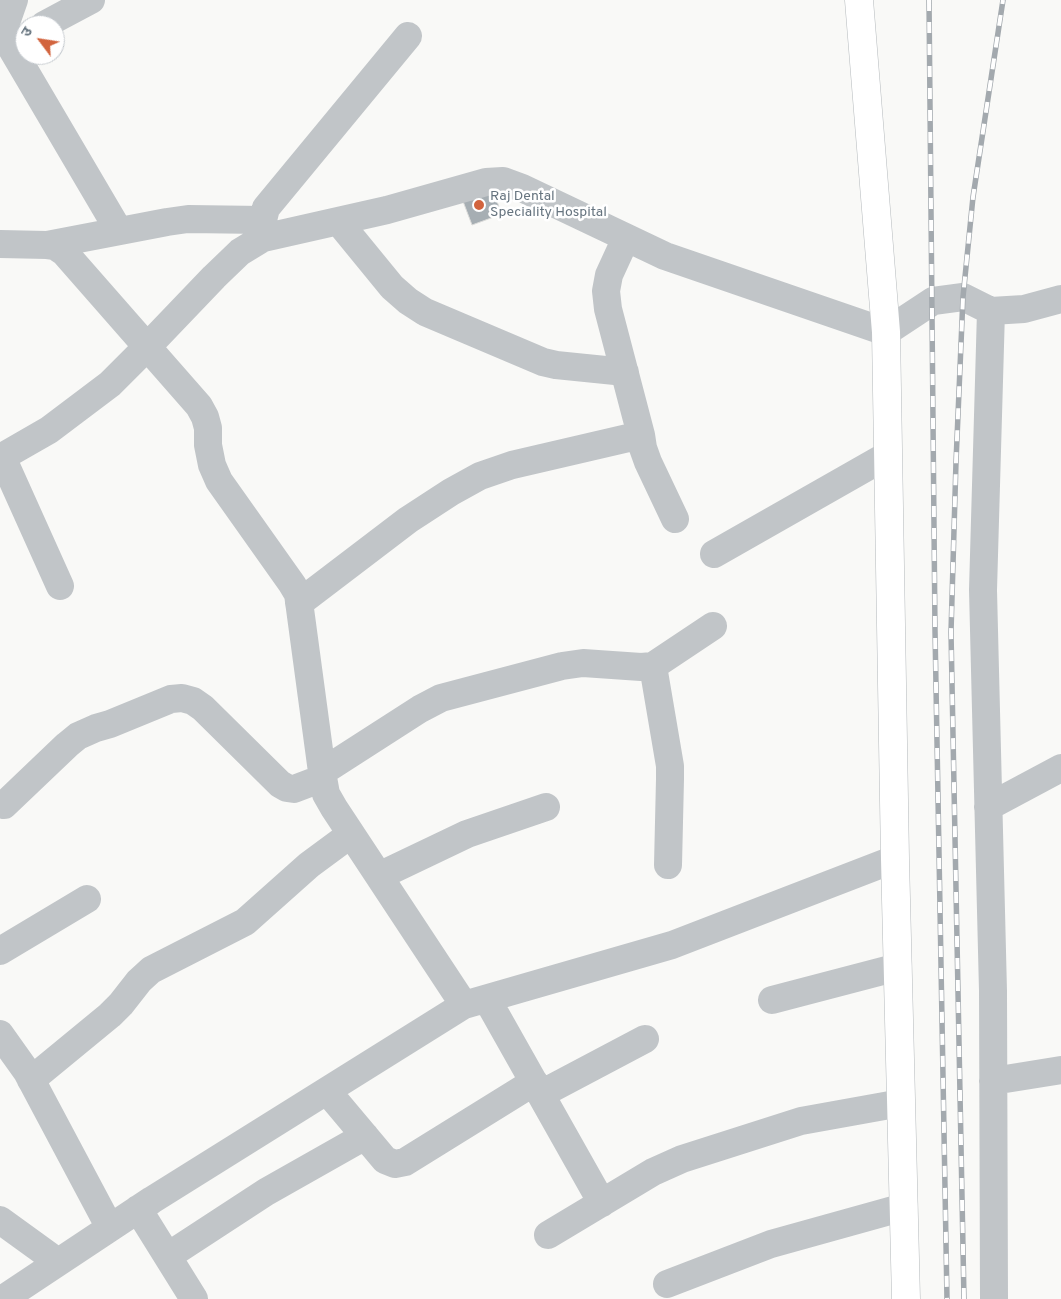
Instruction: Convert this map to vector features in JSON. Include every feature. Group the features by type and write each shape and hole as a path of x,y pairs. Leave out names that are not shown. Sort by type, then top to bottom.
{"main road":[{"path":"859,0 886,332 906,1299"}],"street":[{"path":"14,0 8,42 119,231"},
{"path":"63,15 91,0"},
{"path":"60,586 1,457 49,430 110,384 263,229 266,208 408,36"},
{"path":"47,245 188,219 263,229 338,221 387,210 486,182 504,182 522,188 665,256 886,332 933,302 963,297 991,311 1024,310 1061,299"},
{"path":"338,221 392,287 425,312 543,362 625,372"},
{"path":"626,238 609,275 606,291 608,309 642,435 643,448 675,519"},
{"path":"0,244 47,245 55,246 64,252 199,406 208,428 208,445 212,465 219,481 298,594 326,794 379,876 476,1002 538,1088 602,1203"},
{"path":"991,311 983,590 992,990 994,1299"},
{"path":"299,603 408,520 480,476 512,465 642,435"},
{"path":"714,554 888,455"},
{"path":"4,805 78,736 171,700 182,698 193,701 203,708 280,784 287,788 294,788 322,775 420,709 440,698 562,666 583,664 654,666 713,626"},
{"path":"654,666 670,766 668,864"},
{"path":"988,807 1061,768"},
{"path":"379,876 468,834 546,807"},
{"path":"32,1080 110,1015 151,970 245,922 309,865 351,834"},
{"path":"4,1299 138,1209 327,1091 476,1002 672,945 896,859"},
{"path":"0,951 87,899"},
{"path":"772,1000 898,967"},
{"path":"0,1034 32,1080 110,1228"},
{"path":"327,1091 385,1160 395,1164 405,1162 538,1088 645,1039"},
{"path":"993,1081 1061,1070"},
{"path":"548,1235 652,1172 682,1159 802,1121 901,1103"},
{"path":"168,1256 266,1192 365,1136"},
{"path":"667,1284 771,1244 904,1208"},
{"path":"138,1209 194,1299"},
{"path":"0,1220 58,1262"}],"building":[{"path":"490,184 502,214 472,225 461,196"}],"railway":[{"path":"929,0 935,630 947,1299"},
{"path":"964,1299 951,632 956,462 963,297 973,197 1003,0"}],"place":[{"name":"Raj Dental Speciality Hospital","path":"479,205"}]}
